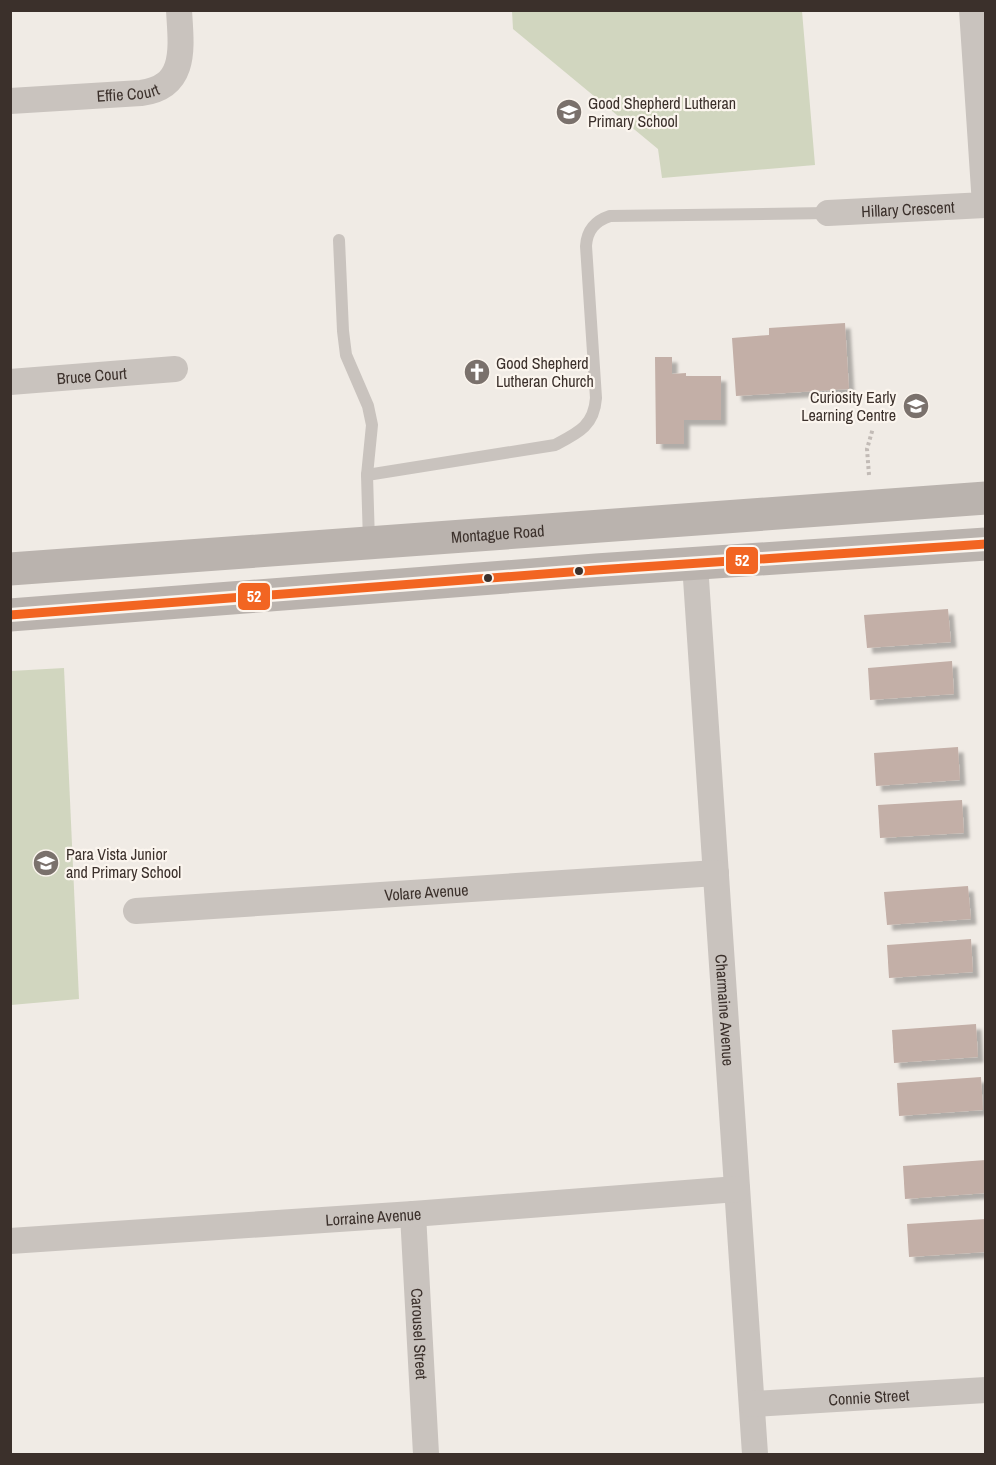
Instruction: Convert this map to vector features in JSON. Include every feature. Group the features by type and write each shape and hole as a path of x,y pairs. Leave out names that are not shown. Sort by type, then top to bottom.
{"main road":[{"name":"Montague Road","path":"10,569 986,498"},
{"path":"691,520 695,564"},
{"path":"10,615 889,549 986,544"}],"street":[{"name":"Effie Court","path":"10,101 141,93 159,88 174,74 180,60 179,10"},
{"path":"972,10 986,206"},
{"name":"Hillary Crescent","path":"828,213 986,206"},
{"name":"Bruce Court","path":"10,382 175,369"},
{"name":"Charmaine Avenue","path":"695,564 755,1455"},
{"name":"Volare Avenue","path":"136,910 716,873"},
{"name":"Lorraine Avenue","path":"10,1241 413,1214 737,1189"},
{"name":"Carousel Street","path":"413,1214 426,1455"},
{"name":"Connie Street","path":"752,1404 986,1390"}],"lane":[{"path":"367,475 555,444 574,435 587,424 592,418 596,398 586,240 593,225 601,219 610,216 828,213"},
{"path":"339,240 346,355 368,406 372,425 367,475 369,544"}],"path":[{"path":"869,475 867,449 873,428"}],"green space":[{"path":"512,11 802,11 815,165 662,178 658,149 513,29"},
{"name":"Para Vista Junior and Primary School","path":"64,668 79,999 11,1005 11,671"}],"building":[{"path":"845,323 849,389 736,396 732,338 769,335 769,328"},
{"path":"655,357 672,357 672,374 721,376 721,420 684,420 684,444 656,444"},
{"path":"948,609 951,642 867,648 864,615"},
{"path":"952,661 954,694 870,700 868,668"},
{"path":"958,747 960,780 876,786 874,753"},
{"path":"962,800 964,833 880,838 878,805"},
{"path":"968,886 971,919 887,925 884,892"},
{"path":"971,939 973,972 889,978 887,945"},
{"path":"976,1024 978,1057 894,1063 892,1030"},
{"path":"981,1077 983,1110 899,1116 897,1083"},
{"path":"986,1160 986,1193 905,1199 903,1166"},
{"path":"986,1219 986,1252 909,1257 907,1224"}],"transit line":[{"name":"52","path":"10,615 596,570 986,544"}],"place":[{"name":"Good Shepherd Lutheran Primary School","path":"569,112"},
{"name":"Good Shepherd Lutheran Church","path":"477,372"},
{"name":"Curiosity Early Learning Centre","path":"916,406"},
{"name":"Para Vista Junior and Primary School","path":"46,863"}]}
